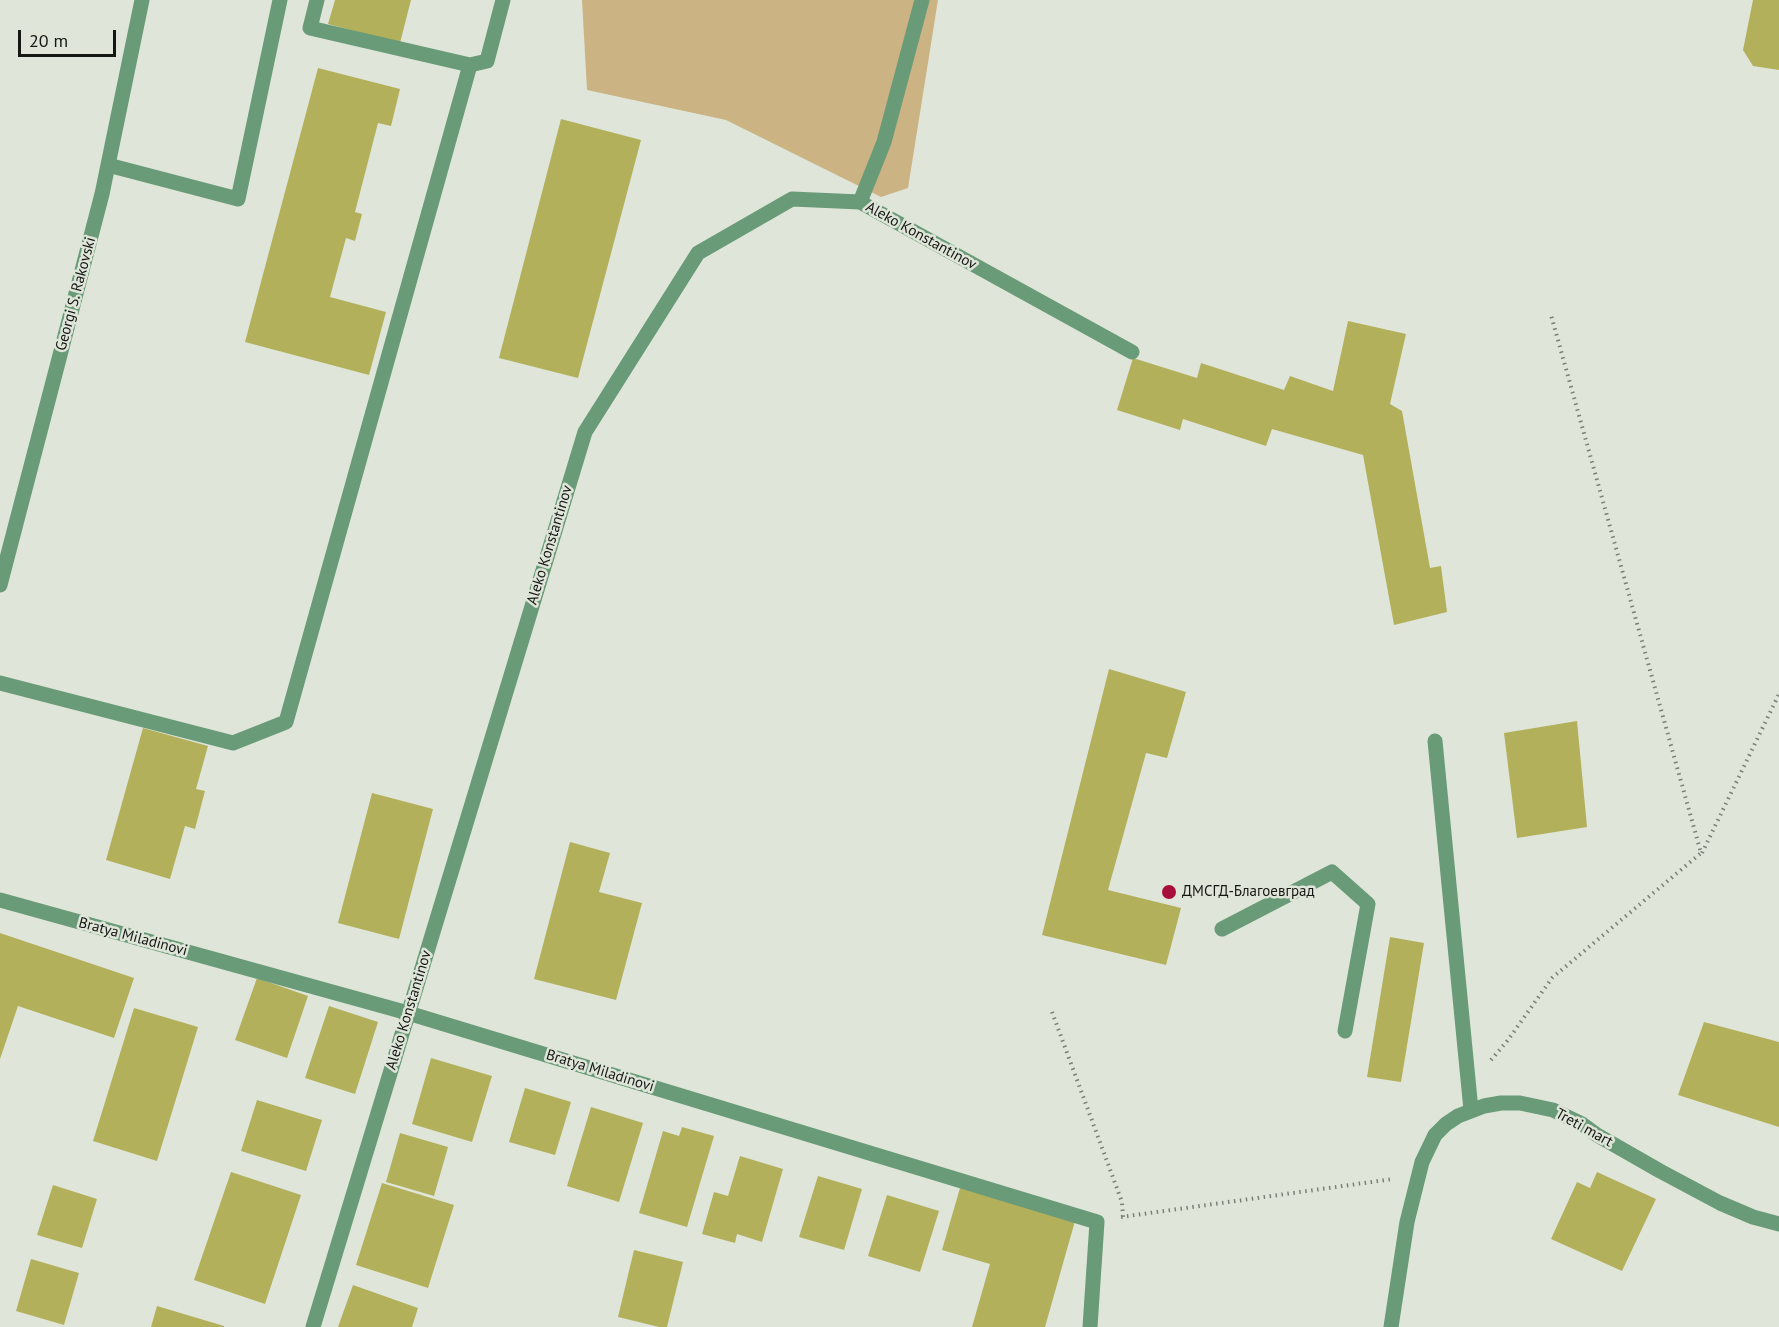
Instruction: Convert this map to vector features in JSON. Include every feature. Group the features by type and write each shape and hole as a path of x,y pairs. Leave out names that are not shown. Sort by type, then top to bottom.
{"street":[{"name":"Georgi S. Rakovski","path":"0,585 102,194 142,0"},
{"path":"108,165 238,199 280,0"},
{"path":"317,0 310,28 470,65 487,61 503,0"},
{"path":"860,202 884,142 922,0"},
{"path":"0,683 233,743 286,722 470,65"},
{"name":"Aleko Konstantinov","path":"313,1327 585,432 698,253 792,200 860,202 1132,352"},
{"path":"1435,741 1471,1110"},
{"path":"1222,929 1332,872 1368,904 1345,1031"},
{"name":"Bratya Miladinovi","path":"0,900 408,1013 1097,1222"},
{"name":"Treti mart","path":"1390,1327 1417,1175 1435,1136 1446,1124 1471,1110 1501,1103 1520,1103 1553,1110 1582,1124 1597,1135 1720,1203 1753,1217 1779,1224"},
{"path":"1090,1327 1097,1222"}],"path":[{"path":"1551,315 1701,854"},
{"path":"1468,1080 1488,1064 1508,1040 1552,978 1701,854 1779,694"},
{"path":"1052,1012 1122,1202 1123,1217"},
{"path":"1097,1222 1417,1175"}],"shaded area":[{"path":"582,0 938,0 908,188 881,197 726,120 587,90"}],"building":[{"path":"335,0 411,0 400,43 328,24"},
{"path":"1753,0 1779,0 1779,70 1753,66 1743,50"},
{"path":"318,68 400,89 391,126 378,123 355,212 362,214 355,241 346,238 330,297 386,312 369,375 245,342"},
{"path":"561,119 641,140 578,378 499,358"},
{"path":"1348,321 1406,334 1390,404 1402,411 1430,568 1441,566 1447,612 1394,625 1363,455 1272,429 1266,446 1183,419 1180,430 1117,410 1133,358 1197,378 1201,363 1284,390 1290,376 1333,391"},
{"path":"1109,669 1186,692 1167,758 1146,753 1108,890 1181,908 1166,965 1042,935"},
{"path":"1577,721 1587,827 1517,838 1504,733"},
{"path":"143,728 208,746 196,789 205,791 195,829 185,826 170,879 106,860"},
{"path":"372,793 433,809 399,939 338,923"},
{"path":"570,842 610,853 599,892 642,903 616,1000 534,979"},
{"path":"0,933 134,978 114,1038 18,1006 0,1059"},
{"path":"1390,937 1424,943 1401,1082 1367,1077"},
{"path":"257,978 308,996 287,1058 235,1040"},
{"path":"329,1006 378,1022 355,1094 305,1078"},
{"path":"134,1008 198,1027 157,1161 93,1141"},
{"path":"1704,1022 1779,1042 1779,1127 1678,1095"},
{"path":"431,1058 492,1076 472,1142 412,1124"},
{"path":"525,1088 571,1102 555,1155 509,1142"},
{"path":"257,1100 322,1120 306,1171 241,1151"},
{"path":"591,1107 643,1123 619,1202 567,1186"},
{"path":"682,1127 714,1136 687,1227 639,1213 663,1131 679,1136"},
{"path":"400,1133 448,1147 434,1196 386,1182"},
{"path":"740,1156 783,1169 762,1242 737,1234 735,1243 702,1234 714,1192 728,1196"},
{"path":"231,1172 301,1195 265,1304 194,1280"},
{"path":"1597,1172 1656,1199 1622,1271 1551,1239 1577,1182 1590,1188"},
{"path":"818,1176 862,1189 844,1250 799,1237"},
{"path":"382,1183 454,1205 428,1288 356,1265"},
{"path":"53,1185 97,1199 82,1248 37,1235"},
{"path":"960,1188 1075,1221 1045,1327 972,1327 990,1264 942,1250"},
{"path":"887,1195 939,1211 920,1272 868,1256"},
{"path":"634,1250 683,1262 667,1327 618,1317"},
{"path":"31,1259 79,1273 64,1325 16,1311"},
{"path":"353,1285 418,1308 412,1327 338,1327"},
{"path":"157,1306 224,1326 224,1327 151,1327"}],"place":[{"name":"ДМСГД-Благоевград","path":"1169,892"}]}
